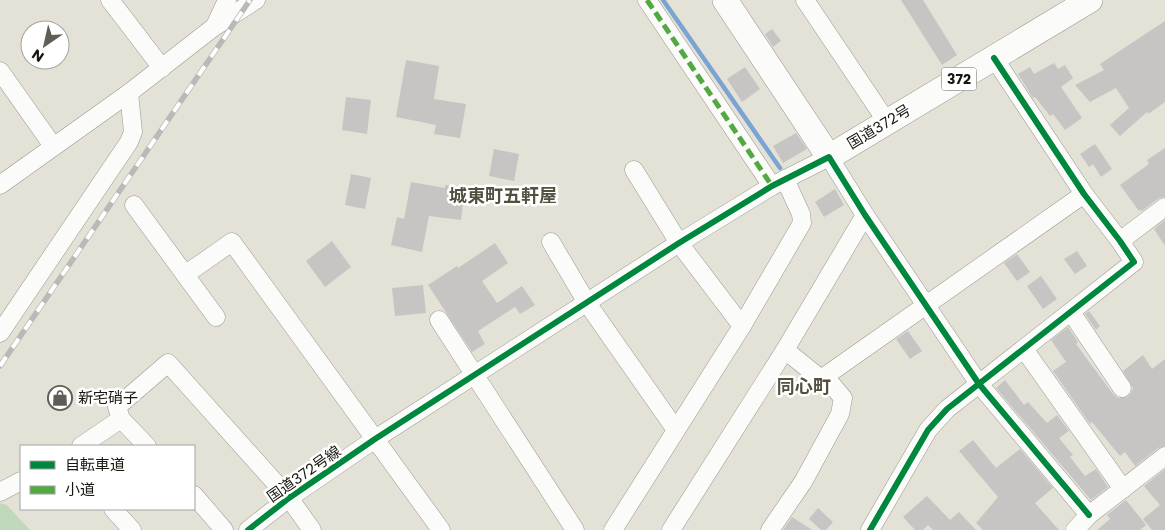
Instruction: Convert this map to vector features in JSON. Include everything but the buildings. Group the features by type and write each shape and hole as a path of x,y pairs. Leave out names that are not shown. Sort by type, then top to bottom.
{"highway":[{"name":"国道372号","path":"828,157 1090,0"},
{"path":"728,1 828,157"}],"street":[{"path":"110,0 162,68"},
{"path":"214,27 227,0"},
{"path":"0,185 129,93 214,27 256,0"},
{"path":"614,530 742,326 802,223 801,214 779,182 647,0"},
{"path":"806,0 887,122"},
{"path":"870,530 928,430 947,409 1134,262 1084,194 994,58"},
{"path":"0,71 53,146"},
{"path":"0,333 129,142 133,132 129,93"},
{"path":"828,157 979,384 1089,516"},
{"name":"国道372号線","path":"248,530 289,498 375,439 679,243 779,182 828,157"},
{"path":"634,170 679,243 742,326"},
{"path":"821,379 1084,194"},
{"path":"134,205 216,316"},
{"path":"1120,241 1165,207"},
{"path":"671,530 784,350 865,215"},
{"path":"186,274 232,242 441,530"},
{"path":"551,242 587,303 676,430"},
{"path":"1070,312 1122,388"},
{"path":"438,320 575,530"},
{"path":"1024,349 1123,489"},
{"path":"770,530 803,482 840,414 843,398 832,385 821,379 784,350"},
{"path":"146,445 121,419 117,407 168,363 289,498 312,530"},
{"path":"82,445 121,419"},
{"path":"1076,530 1089,516 1165,456"},
{"path":"0,492 20,481"},
{"path":"195,496 224,530"},
{"path":"114,510 132,530"}],"green space":[{"path":"0,503 7,505 30,530 0,530"}],"waterway":[{"path":"663,0 780,168"}],"railway":[{"path":"0,366 250,0"}],"marked path":[{"path":"647,0 772,186"}],"cycle path":[{"path":"870,530 928,430 947,409 1134,262 1084,194 994,58"},
{"path":"248,530 289,498 375,439 679,243 772,186 829,157 865,215 979,384 1089,515"}],"place":[{"name":"新宅硝子","path":"60,398"}],"district":[{"name":"城東町五軒屋","path":"503,196"},
{"name":"同心町","path":"804,387"}]}
